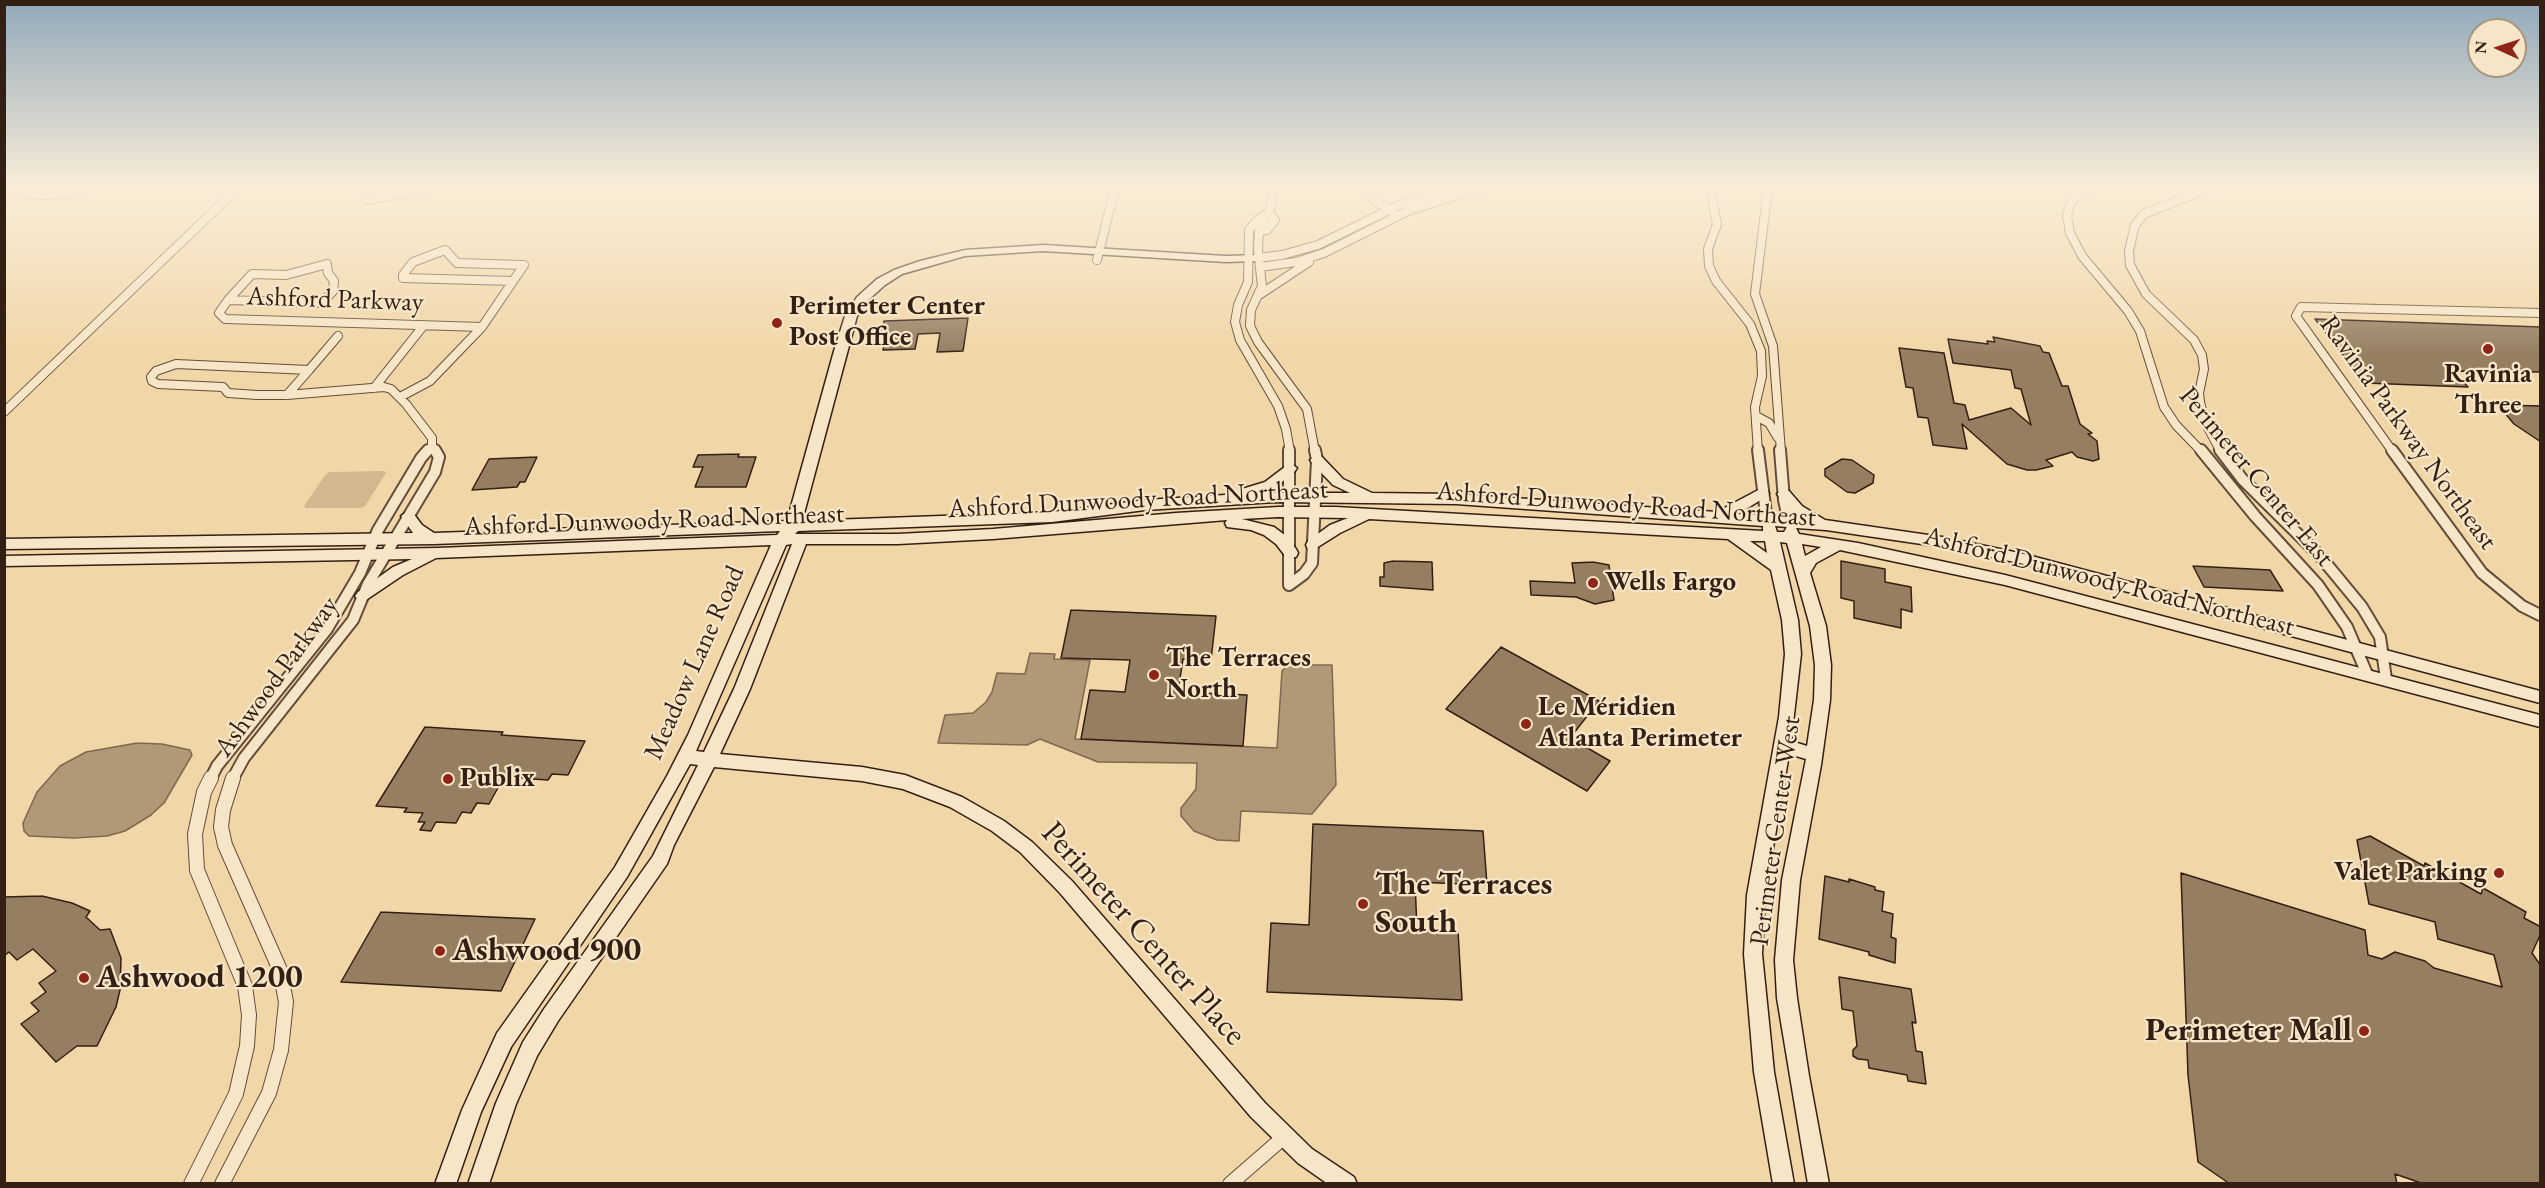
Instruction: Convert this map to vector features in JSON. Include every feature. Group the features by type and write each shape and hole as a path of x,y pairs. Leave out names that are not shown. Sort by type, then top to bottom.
{"main road":[{"name":"Meadow Lane Road","path":"478,1184 506,1103 530,1049 551,1015 662,859 666,844 709,760 760,644 797,533 840,351 851,316 861,300 880,282 924,262 965,253 1000,251 1022,257 1098,255 1253,263"},
{"path":"1317,460 1338,482 1359,493 1377,496"},
{"path":"1095,512 1128,502 1163,497 1251,492 1270,485 1290,468"},
{"path":"1715,517 1728,514 1762,493"},
{"path":"1784,494 1804,514 1826,525"},
{"name":"Ashford Dunwoody Road Northeast","path":"4,561 371,547 394,540 436,546 780,541 797,533 957,537 1176,518 1290,512 1314,505 1377,496 1456,499 1826,525 1908,536 2001,554 2541,697"},
{"name":"Ashford Dunwoody Road Northeast","path":"4,544 371,547 386,554 436,546 797,533 1052,517 1164,503 1291,497 1314,505 1367,514 1793,538 1838,545 1994,577 2541,721"},
{"path":"1313,545 1335,529 1367,514"},
{"path":"363,596 436,546 417,529 408,516"},
{"path":"1176,518 1190,525 1243,523 1261,527 1274,534 1291,553"},
{"name":"Perimeter Center West","path":"1767,522 1790,620 1792,654 1783,746 1769,816 1753,930 1755,993 1764,1072 1784,1184"},
{"name":"Perimeter Center West","path":"1789,523 1818,626 1823,665 1822,700 1791,880 1784,960 1797,1065 1819,1184"},
{"path":"1733,536 1777,567"},
{"name":"Meadow Lane Road","path":"445,1184 472,1110 504,1040 621,872 685,758 780,541"},
{"path":"1803,573 1811,559 1838,545"},
{"path":"1783,746 1814,754"},
{"name":"Perimeter Center Place","path":"685,758 862,774 905,782 956,802 998,826 1026,847 1066,887 1242,1092 1284,1137 1305,1156 1347,1184"}],"street":[{"path":"4,412 180,243"},
{"path":"1098,255 1101,243"},
{"path":"1251,243 1253,263 1262,286 1250,314 1252,330 1258,342 1307,408 1313,428 1317,460 1310,567 1289,585 1291,497 1286,429 1278,406 1237,332 1235,315 1247,286 1253,263 1257,243"},
{"path":"1253,263 1319,243"},
{"path":"1257,297 1317,256 1347,243"},
{"path":"1710,243 1709,266 1716,281 1739,309 1757,337 1761,351 1762,376 1756,398 1756,416 1762,493 1767,522"},
{"path":"1761,243 1755,294 1761,316 1772,341 1784,494 1789,523"},
{"name":"Perimeter Center East","path":"2075,243 2091,269 2128,311 2140,331 2163,407 2176,425 2229,482 2255,516 2318,585 2347,627 2358,648 2367,674"},
{"name":"Perimeter Center East","path":"2130,243 2128,251 2132,268 2146,294 2194,340 2202,355 2204,369 2199,393 2209,433 2231,466 2315,550 2374,624 2384,655 2386,679"},
{"name":"Ashford Parkway","path":"445,250 453,262 457,263 524,265 513,281 403,278 403,275 413,262 445,250"},
{"path":"1253,263 1317,256"},
{"name":"Ashford Parkway","path":"228,300 322,303 333,291 334,281 328,273 327,264 286,275 252,274 228,300 219,313 225,319 482,327"},
{"path":"400,397 430,381 482,327 513,281"},
{"name":"Ravinia Parkway Northeast","path":"2541,314 2307,306 2301,307 2296,316 2482,573 2522,606 2541,615"},
{"path":"1739,309 1751,317 1774,360"},
{"path":"374,388 424,325"},
{"name":"Ashford Parkway","path":"287,395 338,336"},
{"path":"309,370 176,364 167,366 151,377 152,381 158,384 223,387 228,393 287,395 384,387 391,389 432,438 432,446 421,458 371,547"},
{"path":"1756,416 1769,423 1782,446"},
{"path":"394,540 439,464 438,452 432,446"},
{"path":"2231,466 2232,479 2229,482 2246,487 2261,498"},
{"name":"Ashwood Parkway","path":"222,1184 269,1093 281,1050 286,1002 280,970 225,845 222,826 223,810 233,777 244,758 353,620 363,596 394,540"},
{"name":"Ashwood Parkway","path":"191,1184 236,1094 247,1046 249,1015 245,986 197,870 195,834 198,812 204,792 218,766 327,629 360,573 371,547"},
{"path":"1230,1184 1284,1137"}],"shaded area":[{"path":"384,471 386,473 365,506 361,508 306,508 304,506 326,474 330,472"},
{"path":"1030,653 1055,654 1054,659 1090,660 1075,739 1277,748 1282,671 1288,665 1332,665 1336,785 1312,814 1241,811 1239,841 1217,840 1194,831 1181,816 1181,808 1196,789 1197,763 1098,762 1040,739 1027,745 938,743 945,715 973,713 986,702 992,692 997,673 1025,674"},
{"path":"137,743 162,744 190,750 192,755 164,803 151,815 125,831 107,836 74,838 29,836 24,831 23,823 37,792 60,766 86,752"}],"building":[{"path":"968,318 963,351 937,352 940,333 918,334 915,349 883,350 887,331 882,331 884,321"},
{"path":"2315,319 2541,327 2541,372 2454,371 2468,387 2365,383"},
{"path":"1993,337 2040,346 2043,352 2049,353 2062,386 2068,386 2080,424 2092,433 2088,434 2097,441 2099,459 2093,461 2077,457 2072,452 2046,460 2053,466 2027,470 2007,464 1962,424 1967,449 1933,445 1928,418 1918,417 1913,388 1906,387 1899,348 1944,353 1954,403 1965,405 1969,420 2011,408 2031,425 2021,389 2015,388 2011,370 1953,363 1948,339 1988,344 1987,341 1995,342"},
{"path":"2498,405 2541,406 2541,442 2514,424"},
{"path":"739,454 738,457 756,457 746,487 695,487 703,467 693,467 698,455"},
{"path":"537,457 525,482 520,482 517,487 472,490 489,459"},
{"path":"1842,459 1852,460 1874,475 1873,483 1855,493 1847,492 1825,476 1825,469"},
{"path":"1393,561 1432,562 1433,590 1380,586 1380,577 1384,577 1384,563"},
{"path":"1841,561 1885,569 1885,582 1911,587 1912,612 1901,609 1901,628 1854,618 1854,601 1841,598"},
{"name":"Wells Fargo","path":"1593,562 1609,565 1614,600 1595,604 1576,597 1531,595 1530,581 1575,583 1572,563"},
{"path":"2193,566 2270,570 2283,591 2204,587"},
{"name":"The Terraces North","path":"1071,610 1216,616 1211,660 1183,659 1178,692 1247,695 1243,746 1081,739 1090,690 1125,692 1130,660 1061,658"},
{"name":"Le Méridien Atlanta Perimeter","path":"1501,647 1599,701 1570,738 1610,761 1587,791 1446,709"},
{"name":"Publix","path":"425,727 503,732 501,735 585,741 568,775 552,774 548,780 504,777 489,804 477,803 471,813 462,812 456,823 436,822 431,831 420,830 425,822 418,822 423,813 404,812 407,808 376,806"},
{"name":"The Terraces South","path":"1313,824 1483,831 1487,885 1415,882 1417,929 1458,931 1462,1000 1267,992 1271,923 1309,925"},
{"name":"Perimeter Mall","path":"2370,836 2481,894 2483,888 2526,912 2524,918 2541,927 2541,933 2532,953 2541,966 2541,1184 2424,1184 2395,1174 2397,1184 2230,1184 2198,1162 2188,1075 2181,873 2365,930 2368,955 2382,959 2395,952 2425,961 2434,968 2502,987 2494,955 2438,939 2435,922 2369,904 2357,840"},
{"path":"1825,876 1849,882 1849,879 1884,892 1882,911 1893,914 1891,937 1896,939 1895,963 1869,955 1869,952 1819,939"},
{"name":"Ashwood 1200","path":"42,896 72,903 90,911 86,917 100,930 110,929 121,958 120,990 116,1007 97,1046 77,1046 56,1062 21,1024 39,1011 31,1003 46,992 39,983 56,971 33,949 17,960 9,952 4,956 4,897"},
{"name":"Ashwood 900","path":"381,912 535,919 501,991 341,982"},
{"path":"1839,977 1911,989 1916,1023 1912,1022 1916,1051 1922,1052 1926,1084 1908,1081 1907,1075 1869,1068 1868,1060 1853,1056 1853,1050 1857,1046 1853,1011 1842,1009"}],"place":[{"name":"Perimeter Center Post Office","path":"777,323"},
{"name":"Ravinia Three","path":"2488,349"},
{"name":"Wells Fargo","path":"1593,583"},
{"name":"The Terraces North","path":"1154,675"},
{"name":"Le Méridien Atlanta Perimeter","path":"1526,724"},
{"name":"Publix","path":"448,779"},
{"name":"Valet Parking","path":"2499,873"},
{"name":"The Terraces South","path":"1363,904"},
{"name":"Ashwood 900","path":"440,951"},
{"name":"Ashwood 1200","path":"84,978"},
{"name":"Perimeter Mall","path":"2364,1031"}]}
